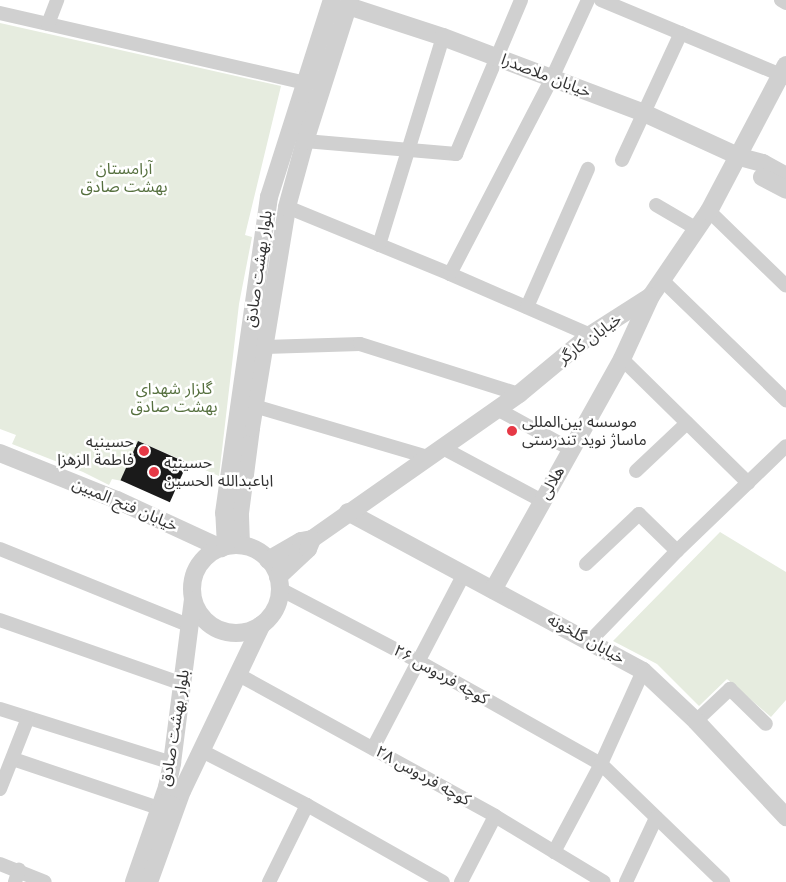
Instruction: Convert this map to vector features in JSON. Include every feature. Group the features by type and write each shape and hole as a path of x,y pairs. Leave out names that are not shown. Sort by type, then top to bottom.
{"street":[{"path":"48,24 57,0"},
{"path":"305,141 456,154 495,57 522,0"},
{"path":"450,274 552,78 588,0"},
{"path":"601,0 680,33 784,72"},
{"path":"781,0 786,3"},
{"name":"خیابان ملاصدرا","path":"336,2 443,37 552,78 644,114 740,156 763,163 786,176"},
{"name":"بلوار بهشت صادق","path":"230,546 224,513 269,197 305,83 336,2"},
{"name":"بلوار بهشت صادق","path":"230,546 240,513 254,406 287,207 305,141 336,2"},
{"path":"0,13 305,83"},
{"path":"622,160 680,33"},
{"path":"379,245 443,37"},
{"name":"خیابان کارگر","path":"268,560 301,541 312,539 519,394 590,335 651,296 709,211 784,72"},
{"name":"خیابان ملاصدرا","path":"740,156 758,174 786,190"},
{"path":"527,307 588,169"},
{"path":"656,205 697,229"},
{"path":"287,207 450,274 590,335"},
{"path":"709,211 786,286"},
{"path":"662,280 786,400"},
{"name":"هلالی","path":"493,590 570,449 622,359 651,296"},
{"path":"265,347 360,344 519,394"},
{"path":"622,359 748,483"},
{"path":"254,406 434,452 542,501"},
{"path":"497,410 570,449"},
{"path":"636,472 687,423"},
{"path":"590,641 677,551 786,446"},
{"name":"خیابان فتح المبین","path":"0,453 230,546"},
{"name":"خیابان گلخونه","path":"348,512 643,671 696,721 786,817"},
{"path":"586,564 639,514 677,551"},
{"name":"خیابان کارگر","path":"279,583 308,549 312,539"},
{"path":"230,546 254,548 268,560 279,583 278,601 272,614 262,624 250,631 235,633 222,630 204,618 193,600 192,586 195,572 202,560 230,546"},
{"path":"0,549 191,626"},
{"path":"373,748 464,574"},
{"name":"کوچه فردوس ۲۶","path":"279,583 601,764 723,882"},
{"name":"بلوار بهشت صادق","path":"134,882 172,763 193,600"},
{"path":"0,620 183,684"},
{"name":"بلوار بهشت صادق","path":"149,882 182,791 262,624"},
{"path":"554,852 601,764 643,671"},
{"name":"کوچه فردوس ۲۸","path":"239,675 495,816 604,882"},
{"path":"696,721 730,688 766,724"},
{"path":"0,709 172,763 192,772"},
{"path":"0,789 28,718"},
{"path":"202,751 307,805 443,882"},
{"path":"13,759 159,808"},
{"path":"268,882 307,805"},
{"path":"461,882 495,816"},
{"path":"626,882 656,818"},
{"path":"0,864 17,876 45,882"}],"green space":[{"name":"آرامستان بهشت صادق","path":"0,23 281,86 245,235 252,237 239,304 219,476 138,441 122,481 112,479 109,485 83,472 12,444 16,435 0,429"},
{"path":"720,532 786,572 786,700 771,717 727,679 699,706 657,664 613,641"}],"building":[{"name":"حسینیه اباعبدالله الحسین","path":"138,441 187,463 170,502 121,480"}],"place":[{"name":"موسسه بین‌المللی ماساژ نوید تندرستی","path":"512,431"},
{"name":"حسینیه فاطمة الزهزا","path":"144,451"},
{"name":"حسینیه اباعبدالله الحسین","path":"154,472"}],"park label":[{"name":"گلزار شهدای بهشت صادق","path":"174,398"}]}
